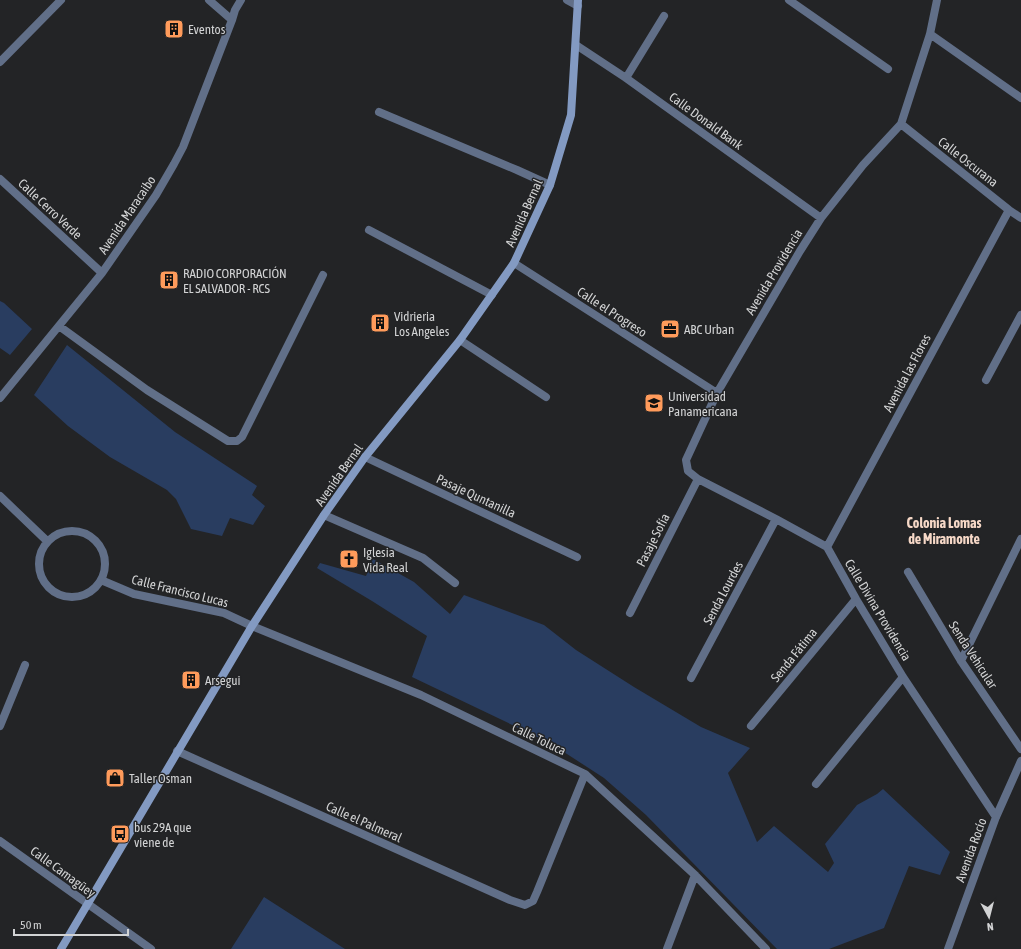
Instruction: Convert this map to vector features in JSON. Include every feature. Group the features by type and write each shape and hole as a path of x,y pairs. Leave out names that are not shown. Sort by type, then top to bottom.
{"main road":[{"name":"Avenida Bernal","path":"61,949 252,626 324,515 365,457 460,340 514,263 550,186 572,115 578,3"}],"street":[{"path":"0,62 62,0"},
{"path":"209,0 232,20"},
{"name":"Avenida Maracaibo","path":"0,398 102,273 156,195 174,164 186,139 235,10 241,0"},
{"path":"568,0 578,3"},
{"path":"789,0 888,69"},
{"path":"901,124 930,34 937,0"},
{"path":"626,78 664,16"},
{"path":"930,34 1021,98"},
{"name":"Calle Donald Bank","path":"576,45 626,78 821,218"},
{"path":"379,112 517,170 550,186"},
{"name":"Calle Oscurana","path":"901,124 1021,218"},
{"name":"Avenida Providencia","path":"698,479 688,471 686,460 717,393 821,218 864,165 901,124"},
{"name":"Calle Cerro Verde","path":"0,179 102,273"},
{"name":"Avenida las Flores","path":"826,547 1009,210"},
{"path":"369,230 492,295"},
{"name":"Calle el Progreso","path":"514,263 717,393"},
{"path":"59,326 147,390 228,441 237,441 242,437 323,275"},
{"path":"986,380 1021,315"},
{"path":"460,340 546,397"},
{"name":"Pasaje Quntanilla","path":"365,457 577,557"},
{"path":"698,479 776,519 826,547"},
{"name":"Pasaje Sofía","path":"630,613 698,479"},
{"path":"0,496 48,541"},
{"path":"324,515 423,558 455,583"},
{"name":"Senda Lourdes","path":"691,678 776,519"},
{"path":"75,531 86,534 95,540 101,548 105,559 105,570 101,580 94,589 77,597 66,597 49,589 39,572 38,562 40,552 48,541 54,536 64,532 75,531"},
{"path":"961,661 1021,539"},
{"name":"Calle Divina Providencia","path":"826,547 856,599 904,676 996,817"},
{"name":"Senda Vehicular","path":"908,572 961,661 1021,749"},
{"name":"Calle Francisco Lucas","path":"101,580 134,594 224,613 252,626"},
{"name":"Senda Fátima","path":"751,726 856,599"},
{"name":"Calle Toluca","path":"252,626 421,695 585,774 695,875 766,949"},
{"path":"0,726 25,665"},
{"path":"816,784 904,676"},
{"name":"Calle el Palmeral","path":"177,751 510,900 525,905 533,901 585,774"},
{"name":"Avenida Rocío","path":"948,949 996,817 1021,760"},
{"name":"Calle Camagüey","path":"0,841 87,905 151,949"},
{"path":"667,949 695,875"}],"shaded area":[{"path":"0,301 32,329 10,355 0,348"},
{"path":"67,345 175,432 257,486 252,495 265,506 253,525 230,518 222,536 191,529 176,499 167,490 110,457 68,426 34,395"},
{"path":"373,559 414,582 450,614 464,595 544,625 576,650 634,687 701,727 750,748 728,773 757,842 774,826 828,872 834,863 825,844 857,805 883,789 950,852 940,875 909,866 884,928 829,949 777,949 646,815 604,778 550,743 412,677 427,636 317,568 320,563 366,576"},
{"path":"264,897 345,949 231,949"}],"place":[{"name":"Eventos","path":"174,29"},
{"name":"RADIO CORPORACIÓN EL SALVADOR - RCS","path":"169,280"},
{"name":"Vidrieria Los Angeles","path":"380,323"},
{"name":"ABC Urban","path":"670,329"},
{"name":"Universidad Panamericana","path":"654,403"},
{"name":"Iglesia Vida Real","path":"349,559"},
{"name":"Arsegui","path":"191,680"},
{"name":"Taller Osman","path":"115,778"},
{"name":"bus 29A que viene de","path":"120,834"}],"district":[{"name":"Colonia Lomas de Miramonte","path":"944,532"}]}
